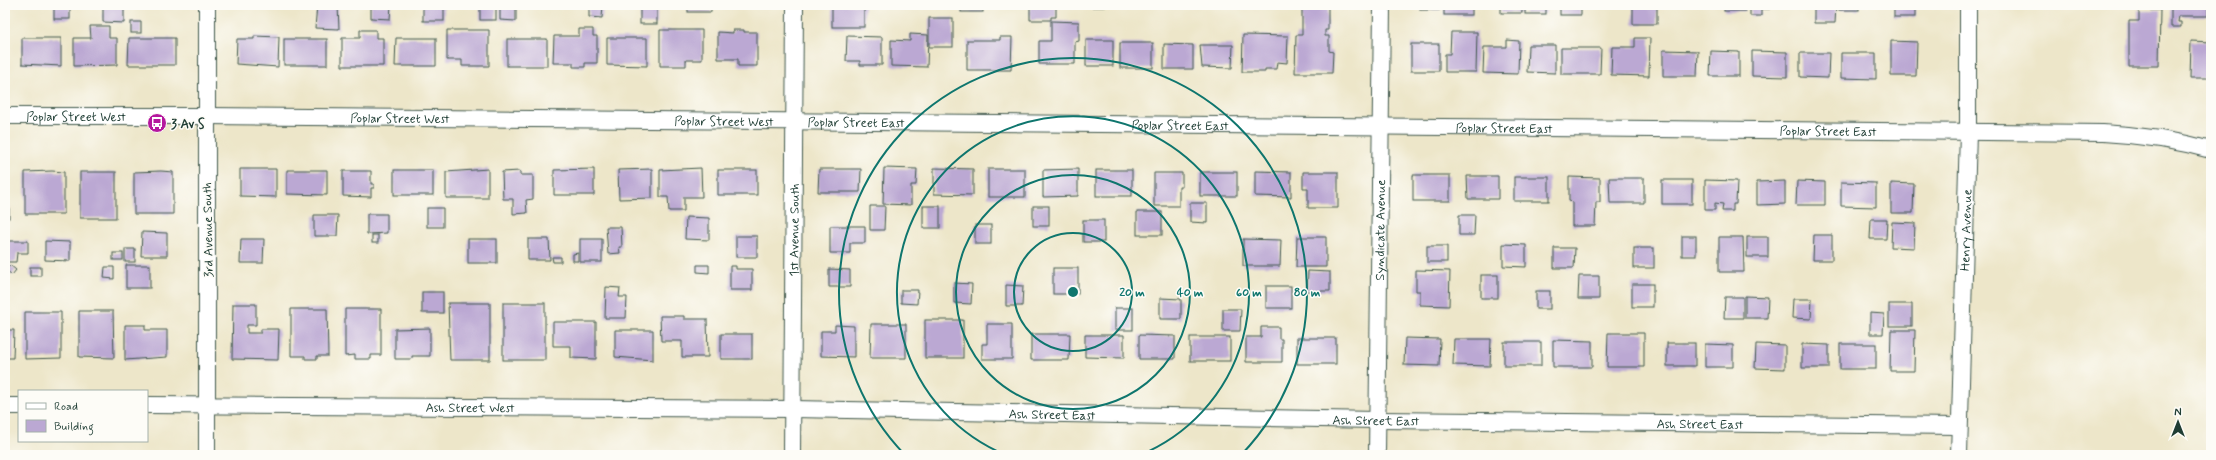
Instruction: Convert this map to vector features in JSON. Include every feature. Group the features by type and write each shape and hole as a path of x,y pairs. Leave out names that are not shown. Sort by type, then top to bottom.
{"street":[{"name":"3rd Avenue South","path":"207,5 207,455"},
{"name":"1st Avenue South","path":"792,455 795,5"},
{"name":"Syndicate Avenue","path":"1377,455 1379,126 1382,5"},
{"name":"Henry Avenue","path":"1959,455 1968,132 1968,5"},
{"name":"Poplar Street West","path":"5,116 206,116 795,123"},
{"name":"Poplar Street East","path":"795,123 1379,126 2103,133 2141,135 2178,140 2211,150"},
{"name":"Ash Street West","path":"148,405 792,409"},
{"path":"5,406 18,406"},
{"name":"Ash Street East","path":"792,409 1377,420 1959,426"}],"building":[{"path":"54,5 70,5 70,19 54,19"},
{"path":"103,5 124,5 124,23 103,22"},
{"path":"317,5 338,5 339,29 315,28"},
{"path":"371,5 391,5 390,19 371,18"},
{"path":"423,5 444,5 444,21 423,21"},
{"path":"480,5 496,5 496,20 480,20"},
{"path":"500,5 516,5 516,21 500,20"},
{"path":"589,5 603,5 602,18 589,17"},
{"path":"640,5 657,5 657,24 640,24"},
{"path":"688,5 711,5 711,12 688,12"},
{"path":"832,5 864,5 864,27 832,27"},
{"path":"961,5 983,5 983,12 961,12"},
{"path":"1030,5 1056,5 1056,17 1051,17 1051,20 1030,20"},
{"path":"1082,5 1104,5 1104,7 1082,7"},
{"path":"1421,5 1440,5 1440,10 1420,10"},
{"path":"1444,5 1472,5 1472,15 1444,15"},
{"path":"1501,5 1522,5 1522,13 1501,13"},
{"path":"1525,5 1546,5 1546,14 1525,14"},
{"path":"1560,5 1581,5 1581,15 1560,15"},
{"path":"1633,5 1657,5 1657,24 1633,24"},
{"path":"1724,5 1745,5 1745,11 1724,11"},
{"path":"1750,5 1770,5 1770,9 1761,9 1761,16 1750,16"},
{"path":"1814,5 1836,5 1835,23 1814,23"},
{"path":"1839,5 1859,5 1859,10 1839,10"},
{"path":"1894,5 1915,5 1915,17 1894,17"},
{"path":"2171,5 2208,5 2208,16 2179,16 2178,22 2181,22 2181,27 2171,27"},
{"path":"1302,6 1328,6 1328,30 1325,30 1325,36 1329,36 1329,51 1333,52 1332,73 1295,73 1296,35 1302,35"},
{"path":"2139,10 2160,10 2159,66 2129,66 2129,21 2139,21"},
{"path":"929,18 953,18 953,47 929,47"},
{"path":"1051,21 1079,22 1079,41 1075,42 1075,64 1039,64 1039,41 1051,41"},
{"path":"131,22 141,22 141,33 131,33"},
{"path":"90,26 109,26 109,38 117,38 117,65 74,66 74,38 91,38"},
{"path":"579,29 593,29 593,36 597,36 597,63 585,63 585,67 573,67 573,63 553,63 554,36 579,36"},
{"path":"360,30 376,30 376,38 383,38 383,66 342,66 342,38 360,38"},
{"path":"447,30 489,30 489,66 462,66 462,60 447,60"},
{"path":"660,30 702,30 702,60 686,60 686,66 660,66"},
{"path":"733,30 757,32 757,66 738,66 738,59 718,59 718,32 733,33"},
{"path":"1451,32 1477,32 1476,72 1445,72 1445,54 1450,54"},
{"path":"910,34 928,35 927,67 891,66 891,40 910,41"},
{"path":"1243,35 1288,36 1287,63 1277,62 1276,69 1265,69 1265,72 1242,72"},
{"path":"254,36 279,37 278,67 236,64 237,39 254,39"},
{"path":"847,36 882,37 882,65 860,65 860,61 846,61"},
{"path":"1000,37 1012,37 1011,70 967,70 967,40 1000,40"},
{"path":"22,38 61,38 61,66 22,64"},
{"path":"129,38 175,38 175,65 128,65"},
{"path":"396,38 436,38 436,66 395,66"},
{"path":"607,38 647,38 647,66 607,65"},
{"path":"1635,38 1650,38 1649,76 1611,75 1612,47 1635,47"},
{"path":"284,39 327,39 327,65 284,65"},
{"path":"507,39 547,39 547,66 507,66"},
{"path":"1086,40 1113,40 1113,66 1086,66"},
{"path":"1507,40 1519,41 1518,74 1483,73 1484,47 1507,47"},
{"path":"1891,41 1917,42 1916,76 1891,76"},
{"path":"2191,41 2211,42 2211,78 2190,78"},
{"path":"1120,43 1153,43 1153,68 1120,68"},
{"path":"1164,44 1193,45 1193,69 1164,69"},
{"path":"1411,44 1439,44 1439,71 1411,71"},
{"path":"1200,45 1233,45 1232,68 1202,67"},
{"path":"1528,45 1555,45 1555,73 1527,72"},
{"path":"1561,48 1601,48 1600,74 1561,74"},
{"path":"1663,50 1698,51 1697,76 1663,76"},
{"path":"1711,51 1739,52 1739,76 1710,76"},
{"path":"1752,51 1787,52 1787,77 1752,76"},
{"path":"1800,53 1829,53 1828,78 1800,77"},
{"path":"1841,53 1876,53 1876,79 1841,78"},
{"path":"701,168 702,197 684,197 684,211 669,211 668,197 660,197 660,170"},
{"path":"884,168 917,169 916,185 911,185 911,205 883,204"},
{"path":"934,168 973,169 973,195 934,194"},
{"path":"240,169 276,169 276,197 240,196"},
{"path":"488,169 488,198 446,198 446,172"},
{"path":"594,169 594,195 554,195 554,170"},
{"path":"652,169 652,198 619,199 618,170"},
{"path":"819,169 861,169 860,192 818,192"},
{"path":"988,169 1025,169 1025,197 988,197"},
{"path":"1078,169 1078,196 1043,197 1043,170"},
{"path":"287,170 327,170 327,195 287,194"},
{"path":"394,170 433,170 433,195 394,195"},
{"path":"718,170 757,170 757,195 718,195"},
{"path":"1096,170 1132,170 1132,196 1096,196"},
{"path":"5,171 9,171 9,218 5,218"},
{"path":"343,171 371,171 371,184 374,184 374,188 371,188 371,197 343,196"},
{"path":"520,171 520,175 533,175 533,199 526,200 527,213 513,214 513,199 503,199 502,172"},
{"path":"1255,171 1291,172 1291,197 1255,196"},
{"path":"25,172 64,172 64,214 25,214"},
{"path":"80,172 116,172 116,218 80,218"},
{"path":"134,172 173,172 173,214 134,214"},
{"path":"1200,172 1237,172 1237,196 1200,196"},
{"path":"1303,172 1338,172 1338,208 1308,208 1308,188 1303,188"},
{"path":"1154,173 1182,173 1182,187 1179,187 1179,206 1154,206"},
{"path":"1413,175 1450,175 1450,201 1413,201"},
{"path":"1467,176 1498,176 1498,199 1468,199"},
{"path":"1514,177 1549,177 1549,201 1514,201"},
{"path":"1569,177 1600,178 1600,202 1596,202 1595,226 1572,226 1572,202 1569,201"},
{"path":"1609,178 1644,178 1644,203 1610,203"},
{"path":"1662,180 1692,180 1692,204 1662,204"},
{"path":"1705,180 1737,181 1736,204 1733,204 1733,211 1722,211 1723,204 1715,203 1715,210 1705,210"},
{"path":"1785,181 1785,204 1757,205 1757,182"},
{"path":"1797,181 1825,182 1825,205 1796,205"},
{"path":"1841,182 1876,183 1876,207 1841,206"},
{"path":"1891,183 1914,184 1913,213 1891,213"},
{"path":"1190,203 1207,203 1207,223 1190,222"},
{"path":"870,206 885,206 884,230 870,230"},
{"path":"923,206 940,206 940,228 923,228"},
{"path":"1033,206 1049,206 1049,226 1033,226"},
{"path":"427,208 443,208 443,227 427,227"},
{"path":"1137,212 1162,212 1162,235 1137,235"},
{"path":"367,214 387,214 387,233 367,234"},
{"path":"314,215 338,215 337,236 314,236"},
{"path":"1459,215 1475,215 1474,235 1459,235"},
{"path":"686,217 709,218 709,240 685,239"},
{"path":"1871,219 1887,219 1886,239 1870,239"},
{"path":"1083,220 1104,220 1104,242 1083,242"},
{"path":"1892,222 1915,223 1914,248 1891,247"},
{"path":"975,225 991,225 991,244 975,244"},
{"path":"830,226 865,226 865,243 850,243 850,253 830,253"},
{"path":"606,227 621,227 622,247 619,247 620,253 608,254"},
{"path":"142,232 167,233 167,256 141,256"},
{"path":"372,235 378,235 378,243 372,243"},
{"path":"1814,235 1832,235 1832,260 1813,260"},
{"path":"736,236 757,236 757,257 736,257"},
{"path":"1682,236 1696,236 1696,256 1682,256"},
{"path":"1297,237 1326,237 1326,267 1296,267"},
{"path":"1719,237 1743,237 1744,272 1719,272"},
{"path":"1747,237 1768,237 1768,257 1747,257"},
{"path":"241,239 264,239 263,263 240,263"},
{"path":"468,239 497,239 497,263 468,263"},
{"path":"528,239 549,239 550,260 528,260"},
{"path":"580,239 602,239 602,262 580,262"},
{"path":"1243,239 1281,240 1280,266 1243,266"},
{"path":"5,241 28,241 28,253 17,253 16,262 5,262"},
{"path":"45,241 70,242 70,261 45,260"},
{"path":"1503,244 1526,245 1526,267 1503,266"},
{"path":"1427,246 1447,246 1447,262 1427,262"},
{"path":"1554,248 1575,248 1574,268 1554,268"},
{"path":"1634,248 1654,248 1654,268 1634,268"},
{"path":"125,249 135,249 135,262 125,262"},
{"path":"113,253 123,253 123,260 113,260"},
{"path":"578,253 578,261 573,261 573,254"},
{"path":"552,257 561,257 561,262 553,262"},
{"path":"10,265 16,270 12,275 6,270"},
{"path":"126,265 150,265 150,288 126,288"},
{"path":"697,265 709,265 709,273 697,272"},
{"path":"730,266 736,266 736,269 752,269 752,290 730,290"},
{"path":"30,267 41,267 41,276 30,276"},
{"path":"105,267 114,267 114,279 104,278"},
{"path":"1053,268 1078,268 1078,294 1053,294"},
{"path":"829,269 850,270 850,287 829,287"},
{"path":"1416,270 1450,271 1449,306 1420,305 1420,291 1416,291"},
{"path":"1308,271 1330,272 1330,291 1307,291"},
{"path":"1481,275 1498,275 1498,298 1481,298"},
{"path":"1579,276 1599,276 1599,299 1578,299"},
{"path":"954,283 972,284 971,304 954,303"},
{"path":"1632,284 1653,284 1653,307 1632,307"},
{"path":"1006,285 1023,286 1022,306 1006,306"},
{"path":"1266,286 1291,286 1291,308 1266,308"},
{"path":"606,287 620,288 619,297 627,297 626,318 605,318"},
{"path":"901,290 918,290 917,304 901,303"},
{"path":"1536,291 1550,291 1550,309 1536,309"},
{"path":"422,292 443,292 443,313 422,313"},
{"path":"1745,296 1768,297 1767,318 1745,318"},
{"path":"1725,297 1743,297 1743,318 1724,318"},
{"path":"1160,298 1181,299 1181,319 1160,319"},
{"path":"1793,299 1812,299 1811,319 1792,318"},
{"path":"448,303 490,303 490,360 450,360"},
{"path":"503,303 545,303 545,360 503,360"},
{"path":"233,304 256,304 256,325 247,325 247,333 261,333 261,329 279,329 278,360 232,359"},
{"path":"1889,304 1912,304 1912,326 1889,326"},
{"path":"1115,308 1133,308 1133,330 1115,330"},
{"path":"291,309 327,309 328,356 317,356 317,359 305,359 305,356 291,356"},
{"path":"345,309 381,309 381,355 371,355 371,359 355,359 355,355 345,356"},
{"path":"1223,309 1241,309 1240,331 1223,331"},
{"path":"79,311 113,311 114,358 79,357"},
{"path":"25,312 61,312 61,358 25,359"},
{"path":"1870,313 1884,314 1883,334 1870,334"},
{"path":"660,316 684,316 684,319 707,319 708,357 682,357 682,341 661,341"},
{"path":"925,320 963,320 963,358 925,358"},
{"path":"553,322 596,322 596,359 571,358 571,346 553,346"},
{"path":"871,324 906,324 906,358 870,358"},
{"path":"987,324 1012,324 1012,359 982,359 982,344 987,344"},
{"path":"125,325 145,325 145,330 167,330 167,357 125,360"},
{"path":"835,325 854,326 854,357 821,356 821,331 835,331"},
{"path":"1261,327 1279,327 1279,339 1282,339 1282,362 1246,362 1246,337 1261,337"},
{"path":"430,328 430,356 412,356 412,359 395,359 395,329"},
{"path":"5,330 14,330 13,358 5,358"},
{"path":"615,330 653,330 653,360 615,357"},
{"path":"1891,330 1915,330 1914,371 1890,371"},
{"path":"1608,333 1644,333 1644,367 1607,367"},
{"path":"721,334 752,334 752,359 721,359"},
{"path":"1031,334 1070,334 1069,360 1031,360"},
{"path":"1085,335 1124,335 1124,358 1085,357"},
{"path":"1139,335 1175,336 1175,359 1139,359"},
{"path":"1190,337 1230,337 1230,361 1190,361"},
{"path":"1297,338 1336,338 1336,364 1297,364"},
{"path":"1405,338 1440,339 1439,366 1404,365"},
{"path":"1454,339 1491,339 1490,366 1453,365"},
{"path":"1553,340 1592,341 1592,367 1553,367"},
{"path":"1504,342 1541,342 1541,366 1504,366"},
{"path":"1667,343 1695,343 1695,366 1667,366"},
{"path":"1705,344 1733,345 1733,367 1705,367"},
{"path":"1756,344 1785,345 1785,369 1755,368"},
{"path":"1802,344 1829,345 1829,368 1802,368"},
{"path":"1840,344 1876,344 1876,369 1840,369"}],"place":[{"name":"3 Av S","path":"157,123"}]}
